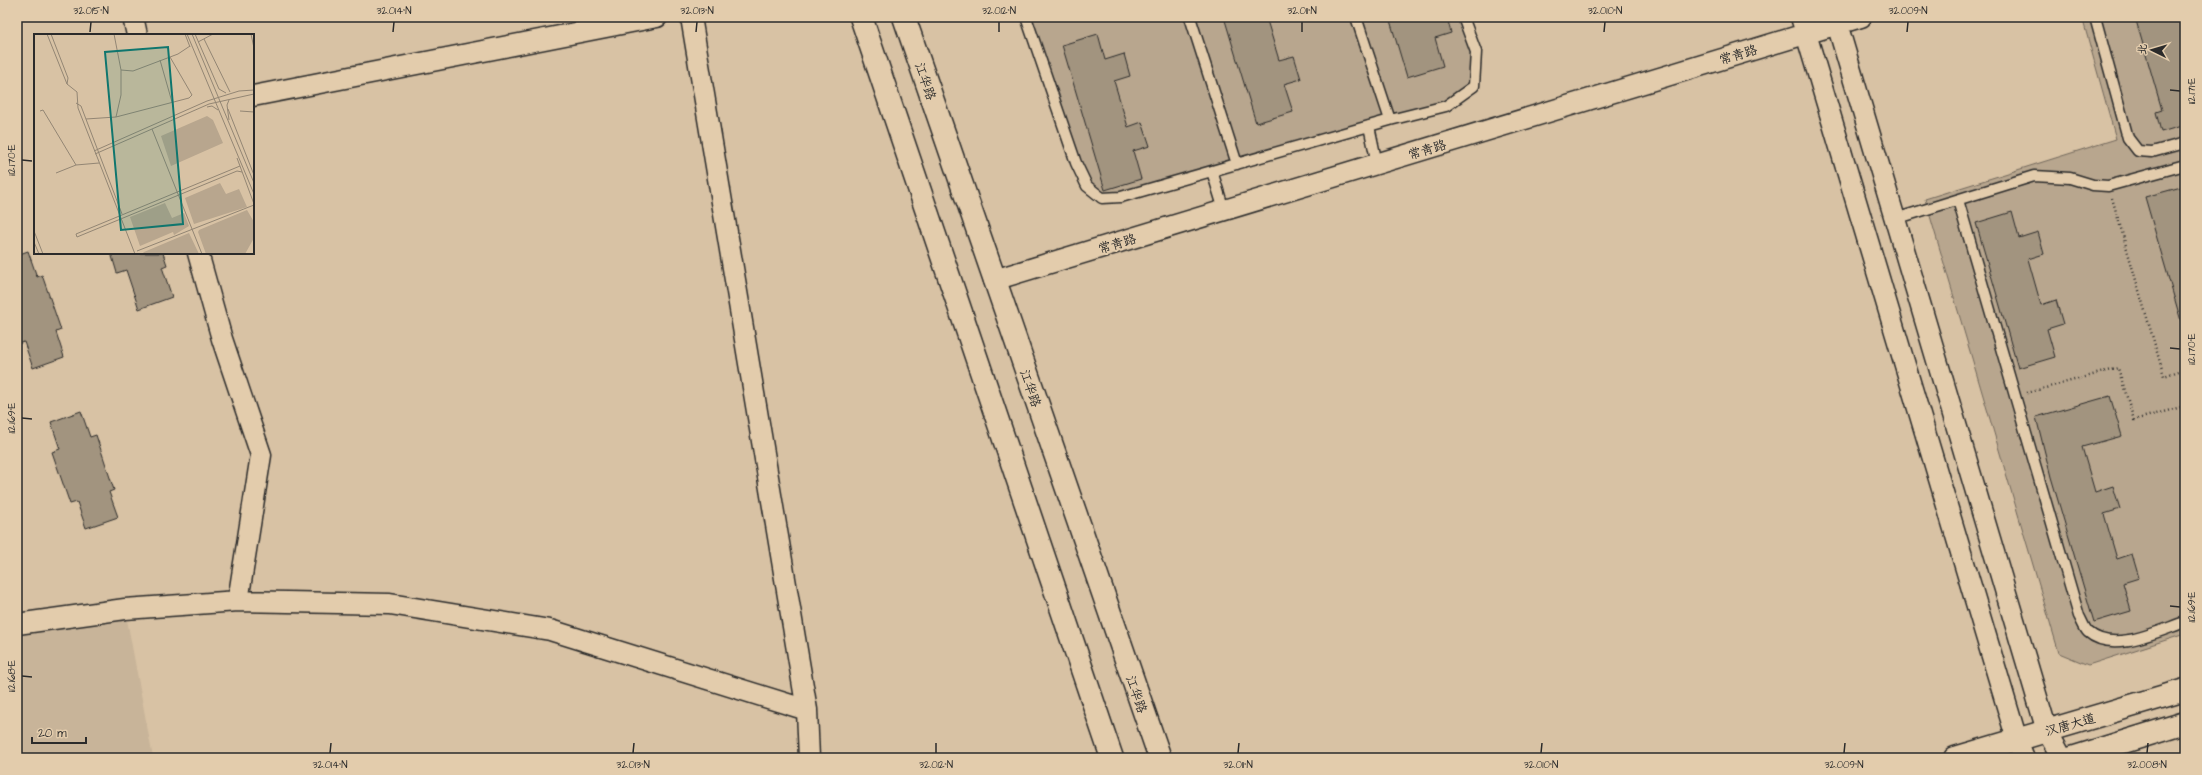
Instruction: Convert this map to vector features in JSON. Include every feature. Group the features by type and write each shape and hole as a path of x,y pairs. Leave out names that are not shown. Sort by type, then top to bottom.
{"main road":[{"path":"861,17 1112,758"},
{"name":"江华路","path":"904,17 1160,758"},
{"name":"汉唐大道","path":"1955,758 2021,749 2047,731 2185,690"},
{"path":"2072,758 2185,724"}],"street":[{"path":"133,17 138,34"},
{"path":"254,96 657,17"},
{"path":"691,17 807,710 809,758"},
{"name":"常青路","path":"994,280 1377,164 1804,25 1861,17"},
{"path":"1836,21 2047,731 2062,758"},
{"path":"1804,25 2021,749"},
{"path":"198,254 222,339 261,454 238,601"},
{"path":"17,624 125,609 238,601 390,604 550,630 807,710"}],"lane":[{"path":"1026,17 1076,162 1087,186 1102,198 1121,197 1390,120 1446,106 1474,86 1476,52 1464,17"},
{"path":"1190,17 1237,164"},
{"path":"1356,17 1390,120"},
{"path":"2095,17 2128,138 2138,151 2152,152 2185,143"},
{"path":"1369,126 1377,164"},
{"path":"1895,219 2034,176 2070,178 2093,185 2108,186 2185,165"},
{"path":"1212,171 1224,210"},
{"path":"1958,200 2079,616 2087,631 2102,641 2119,642 2185,622"}],"path":[{"path":"2108,186 2164,376 2185,369"},
{"path":"2015,396 2118,368 2134,420 2185,406"},
{"path":"2185,444 2183,445 2185,451"}],"shaded area":[{"path":"1026,17 1463,17 1476,52 1474,86 1446,106 1102,198 1087,186"},
{"path":"2082,17 2185,17 2185,634 2088,665 2059,653 1925,199 2116,139"},
{"path":"125,609 153,758 17,758 17,624"}],"building":[{"path":"1224,17 1266,17 1279,60 1294,56 1301,79 1284,84 1293,112 1256,123"},
{"path":"1389,17 1447,17 1451,33 1435,38 1443,66 1407,77"},
{"path":"2135,17 2183,17 2185,26 2185,125 2161,132 2156,112 2162,110"},
{"path":"1098,34 1105,60 1124,54 1130,76 1114,81 1128,127 1142,122 1150,146 1133,151 1141,179 1105,190 1062,45"},
{"path":"2181,187 2185,201 2185,320 2181,321 2145,197"},
{"path":"2012,212 2019,238 2038,232 2044,254 2028,259 2041,305 2056,300 2063,324 2047,329 2055,357 2018,368 1976,223"},
{"path":"28,251 37,277 42,275 61,330 56,332 64,357 33,368 24,342 17,344 17,255"},
{"path":"111,254 163,254 167,265 162,267 172,297 139,309 126,270 117,273"},
{"path":"2110,396 2122,436 2082,447 2095,492 2113,486 2120,509 2104,514 2117,559 2132,554 2139,578 2123,583 2131,611 2094,622 2051,477 2036,417"},
{"path":"81,411 90,437 96,435 114,490 109,492 118,517 86,528 77,502 70,504 52,452 60,449 51,422"}]}
